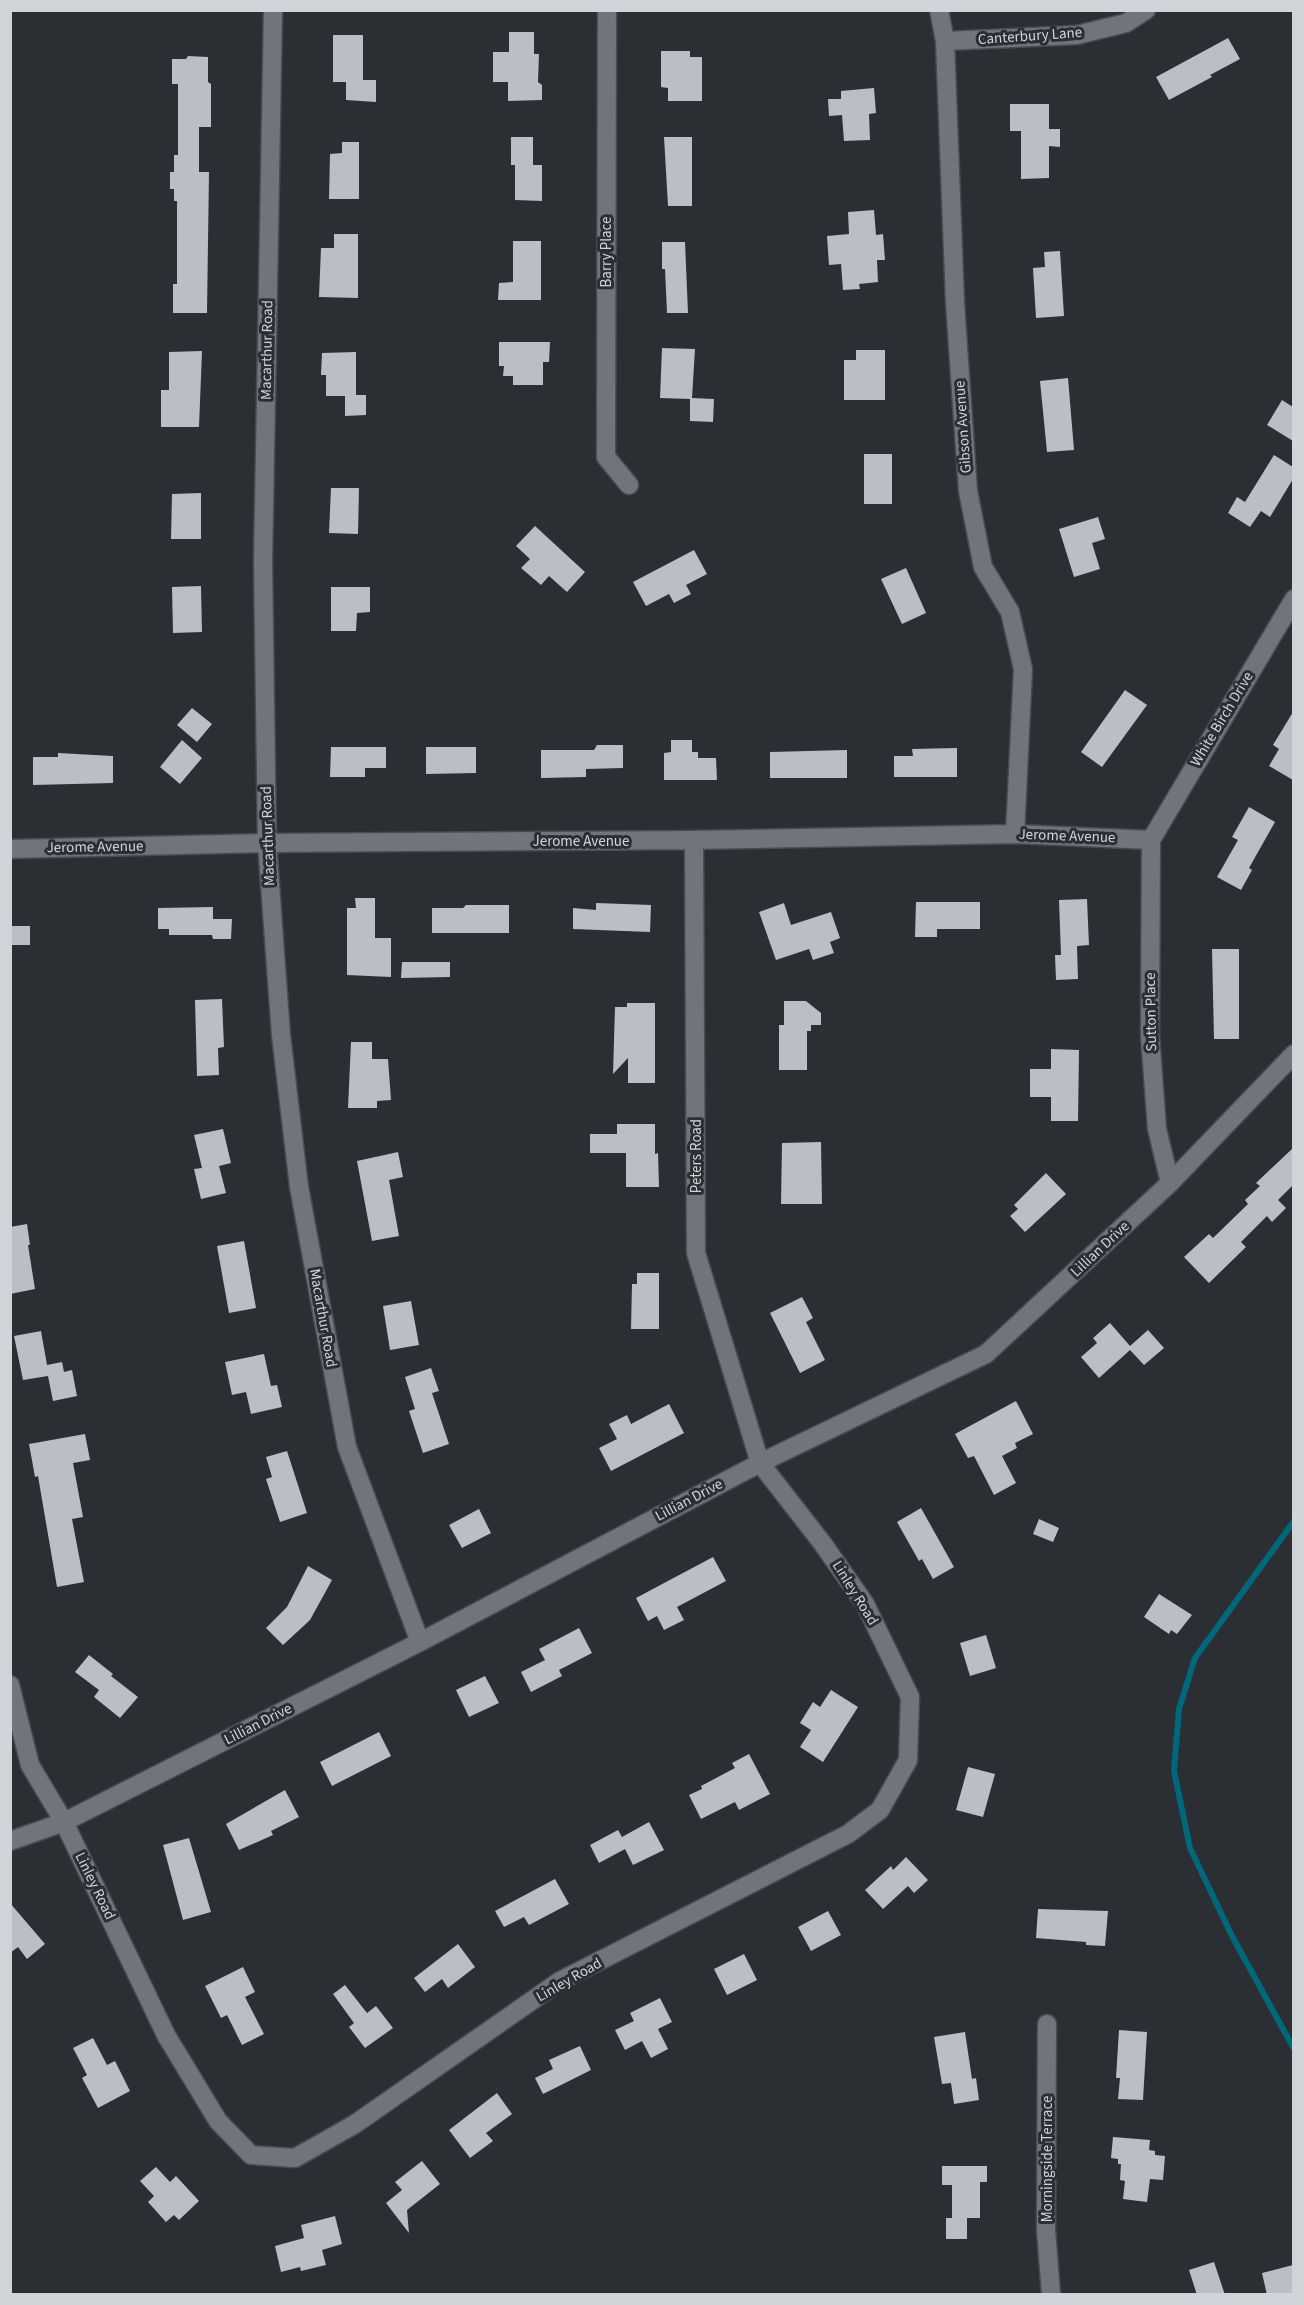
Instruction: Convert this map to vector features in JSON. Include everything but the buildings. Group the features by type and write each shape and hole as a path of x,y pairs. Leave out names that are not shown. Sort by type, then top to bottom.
{"street":[{"name":"Macarthur Road","path":"273,10 263,562 267,843 281,1035 299,1187 347,1447 420,1642"},
{"name":"Barry Place","path":"607,10 606,457 629,485"},
{"name":"Gibson Avenue","path":"939,10 945,41 956,303 968,491 984,567 1010,612 1023,669 1015,834"},
{"name":"Canterbury Lane","path":"945,41 1077,35 1126,23 1146,10"},
{"name":"White Birch Drive","path":"1151,840 1293,599"},
{"name":"Jerome Avenue","path":"10,849 267,843 694,840 1015,834 1151,840"},
{"name":"Peters Road","path":"694,840 696,1253 760,1463"},
{"name":"Sutton Place","path":"1151,840 1150,1035 1157,1129 1170,1183"},
{"name":"Lillian Drive","path":"10,1841 64,1822 420,1642 760,1463 986,1354 1170,1183 1293,1054"},
{"name":"Linley Road","path":"10,1685 30,1765 64,1822 166,2035 218,2121 251,2155 295,2158 355,2124 560,1981 848,1834 880,1810 908,1760 910,1697 865,1604 824,1544 760,1463"},
{"name":"Morningside Terrace","path":"1047,2024 1046,2230 1050,2295"}],"waterway":[{"path":"1294,1521 1195,1658 1179,1709 1174,1771 1190,1848 1232,1936 1294,2049"}]}
